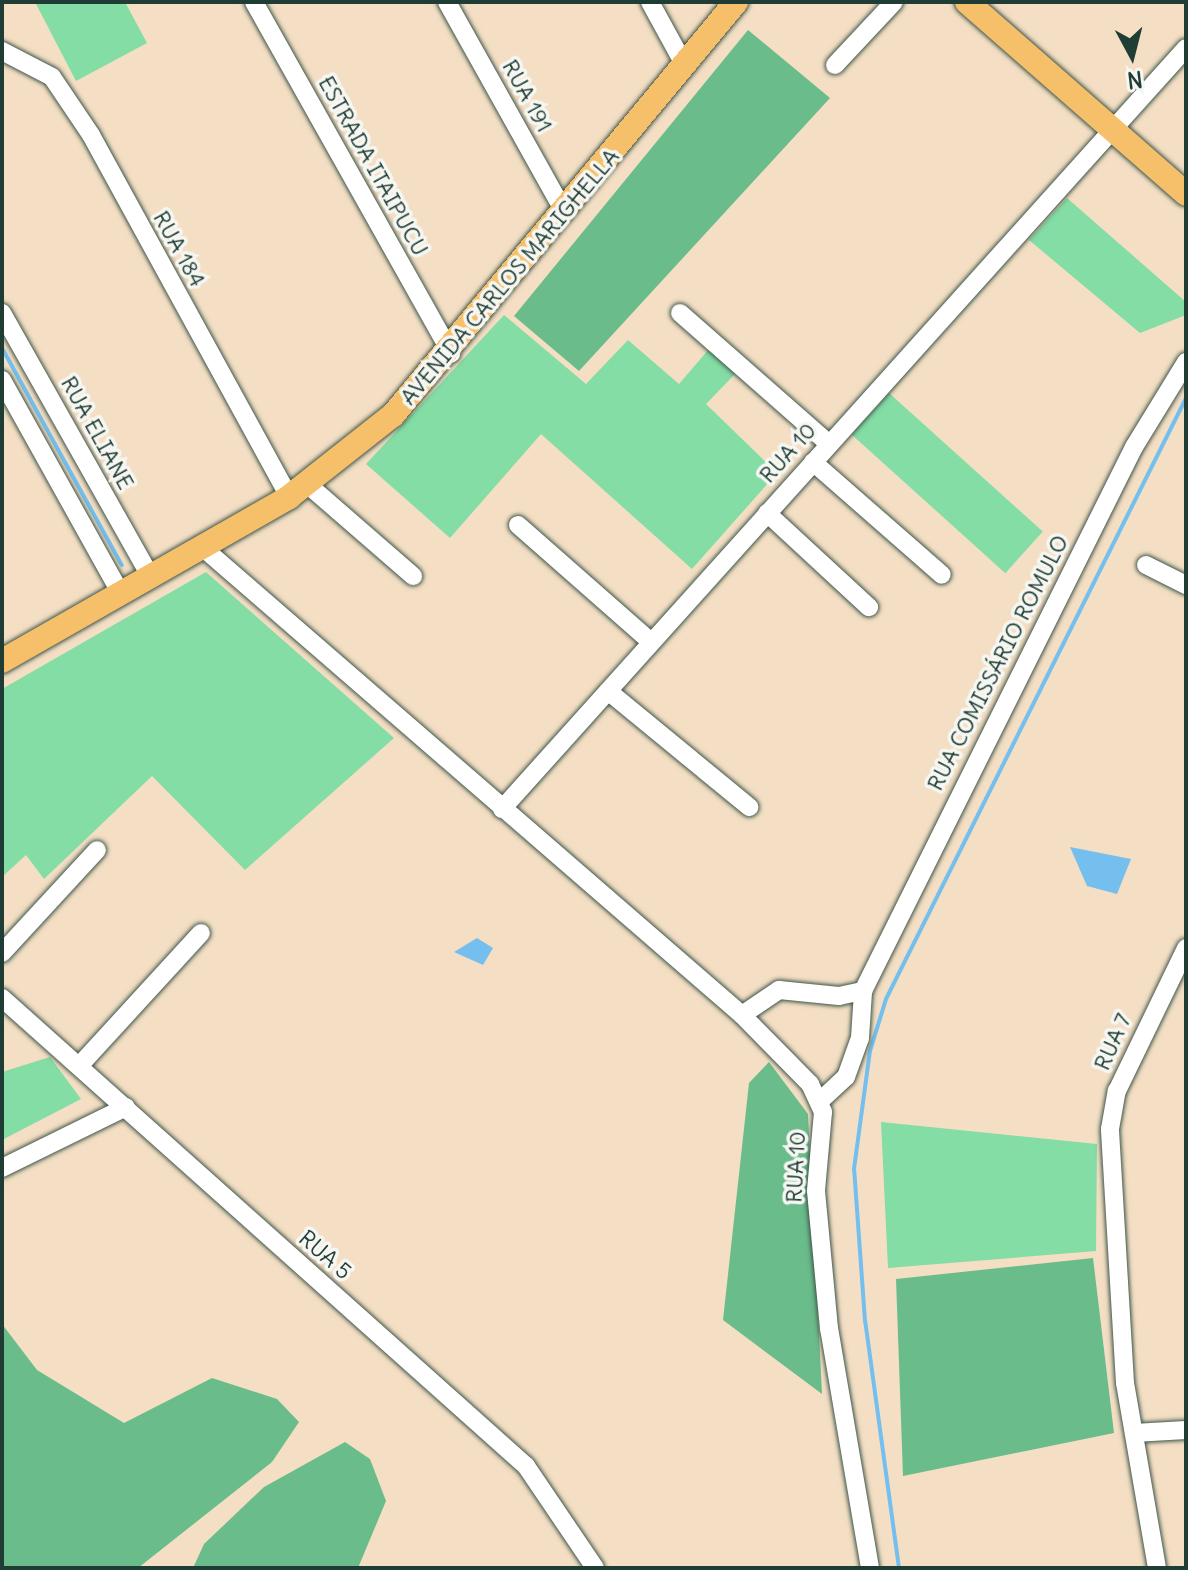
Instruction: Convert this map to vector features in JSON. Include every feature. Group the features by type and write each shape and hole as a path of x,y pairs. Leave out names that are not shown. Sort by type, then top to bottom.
{"main road":[{"name":"AVENIDA CARLOS MARIGHELLA","path":"2,661 297,490 393,415 451,353 736,2"},
{"path":"967,2 1186,194"}],"street":[{"name":"ESTRADA ITAIPUCU","path":"254,2 451,353"},
{"name":"RUA 191","path":"447,2 565,213"},
{"path":"650,2 685,66"},
{"path":"835,65 894,2"},
{"path":"1112,131 1186,48"},
{"name":"RUA 184","path":"2,51 52,77 91,135 297,490"},
{"name":"RUA 10","path":"502,809 1112,131"},
{"name":"RUA ELIANE","path":"2,313 151,577"},
{"path":"680,313 829,444"},
{"name":"RUA COMISSÁRIO ROMULO","path":"820,1101 846,1077 860,1038 863,991 1134,447 1186,362"},
{"path":"2,380 121,594"},
{"path":"813,462 942,575"},
{"path":"297,490 413,576"},
{"path":"767,513 869,607"},
{"path":"518,525 650,641"},
{"name":"RUA 10","path":"201,546 742,1015 820,1101 816,1191 829,1328 870,1568"},
{"path":"1146,565 1186,585"},
{"path":"608,691 749,807"},
{"path":"2,953 97,850"},
{"path":"80,1065 201,933"},
{"name":"RUA 7","path":"1157,1568 1134,1433 1109,1164 1117,1091 1186,948"},
{"path":"742,1015 779,990 839,996 863,991"},
{"name":"RUA 5","path":"2,998 526,1466 595,1568"},
{"path":"2,1168 126,1107"},
{"path":"1134,1433 1186,1430"}],"green space":[{"path":"35,2 125,2 147,43 76,81"},
{"path":"748,30 830,98 579,371 514,316"},
{"path":"1067,198 1186,302 1186,315 1140,333 1029,240"},
{"path":"504,315 586,384 628,340 679,384 709,349 737,372 706,404 777,473 692,569 541,434 450,538 366,464"},
{"path":"889,393 1043,532 1005,573 852,435"},
{"path":"206,572 394,738 245,870 152,776 44,879 26,855 2,877 2,689"},
{"path":"50,1057 81,1099 2,1140 2,1072"},
{"path":"769,1062 808,1114 822,1394 723,1320 749,1083"},
{"path":"881,1122 1097,1144 1096,1251 888,1268"},
{"path":"1093,1258 1114,1433 903,1476 896,1279"},
{"path":"2,1324 37,1370 124,1423 212,1378 277,1399 299,1422 272,1462 138,1568 2,1568"},
{"path":"345,1442 370,1459 386,1501 358,1568 193,1568 204,1544 264,1487"}],"water":[{"path":"1070,847 1131,859 1117,894 1087,886"},
{"path":"477,938 493,948 483,965 454,952"}],"waterway":[{"path":"2,348 122,565"},
{"path":"899,1568 865,1321 854,1169 870,1051 886,999 1186,398"}]}
